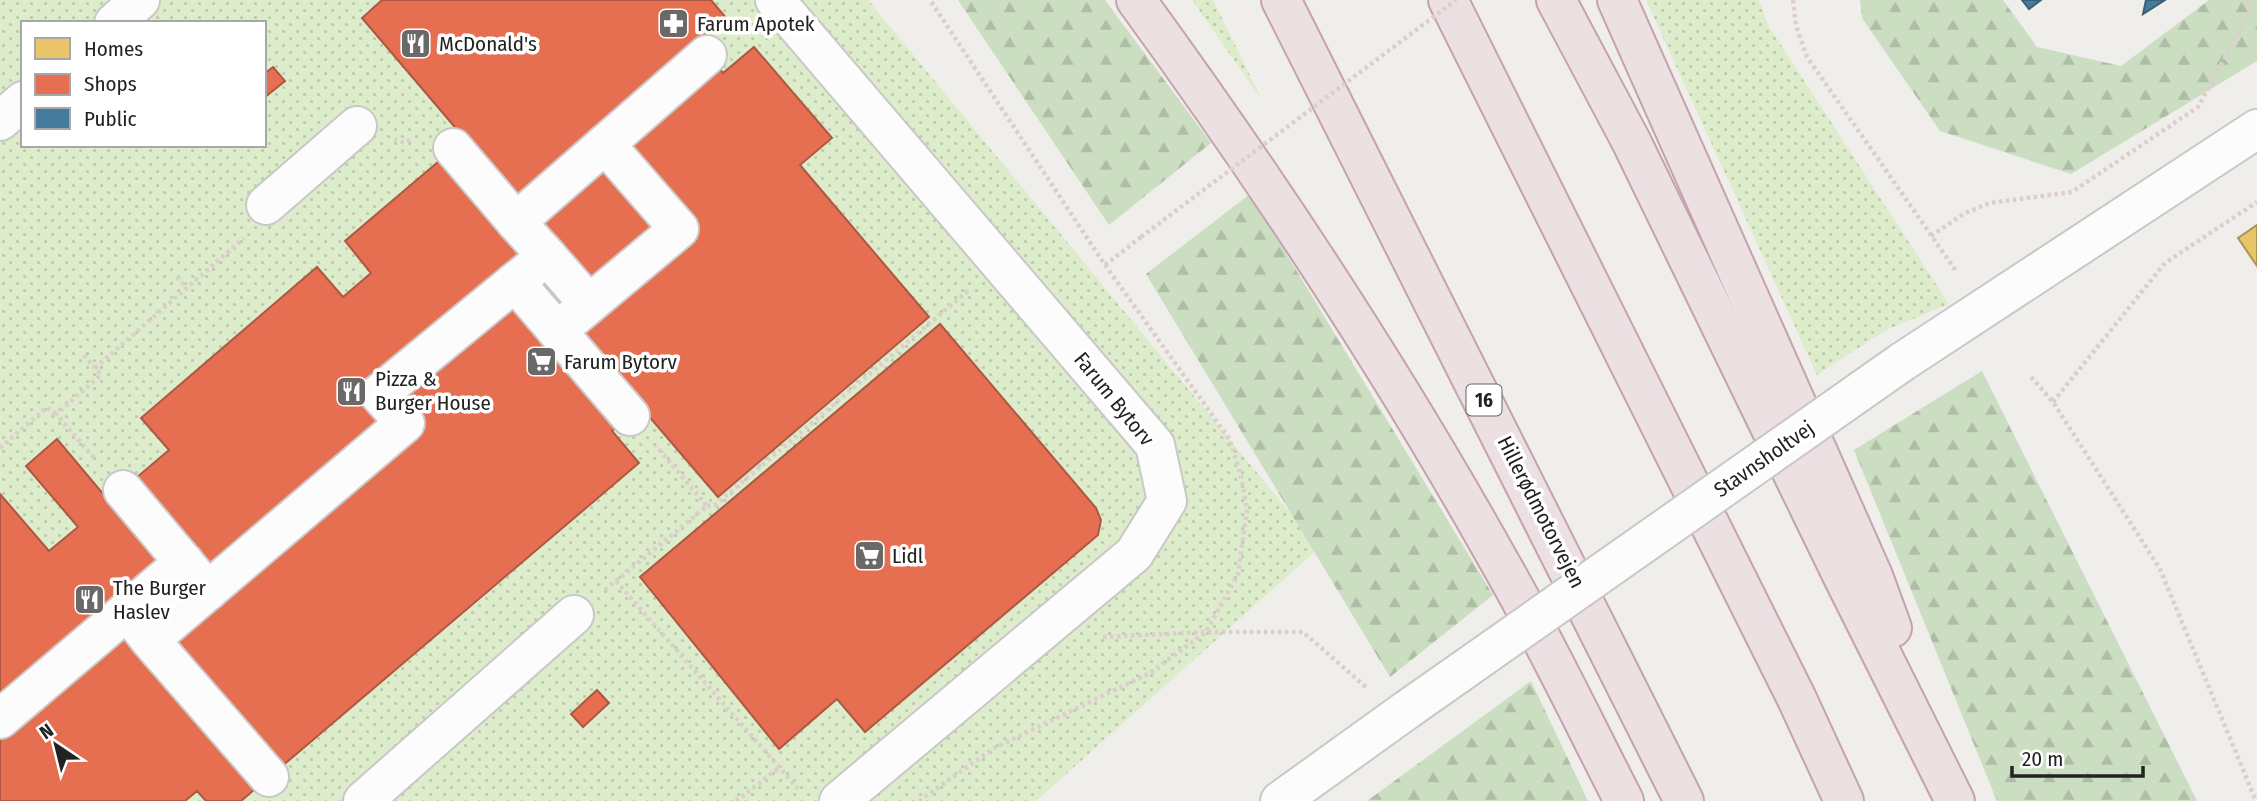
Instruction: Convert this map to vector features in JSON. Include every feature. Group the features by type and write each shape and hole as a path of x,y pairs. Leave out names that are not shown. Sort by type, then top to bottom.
{"highway":[{"path":"1136,0 1268,187 1355,318 1500,562 1624,801"},
{"name":"Hillerødmotorvejen","path":"1281,0 1684,801"},
{"path":"1448,0 1791,687 1844,801"},
{"path":"1556,0 1631,141 1844,579 1950,788"},
{"path":"1617,0 1873,576 1950,788"}],"street":[{"path":"116,21 140,0"},
{"name":"Farum Bytorv","path":"775,0 1155,446 1167,501 1134,554 839,801"},
{"path":"516,222 707,55"},
{"path":"0,121 21,103"},
{"path":"266,205 357,126"},
{"name":"Stavnsholtvej","path":"1280,801 1902,362 2257,129"},
{"path":"557,331 679,229 605,144"},
{"path":"453,148 589,304"},
{"path":"0,719 139,626 196,577 405,423 379,394 547,256"},
{"path":"515,282 630,416"},
{"path":"122,490 196,577"},
{"path":"363,801 574,615"},
{"path":"139,626 269,777"}],"path":[{"path":"1105,265 1456,0"},
{"path":"1793,0 1796,26 1807,57 1956,271"},
{"path":"1931,236 1965,213 1990,203 2072,192 2198,107 2246,19 2252,0"},
{"path":"357,126 405,143 430,124 453,148"},
{"path":"2053,402 2165,263 2257,202"},
{"path":"94,368 274,213 266,205"},
{"path":"574,615 707,506 715,505 1000,263"},
{"path":"177,277 187,288"},
{"path":"56,414 101,375 84,355"},
{"path":"2031,377 2053,402 2160,569 2256,801"},
{"path":"0,447 47,407 122,490"},
{"path":"630,416 707,506"},
{"path":"616,581 801,793"},
{"path":"1098,638 1206,632 1303,632 1371,692 1408,709"},
{"path":"736,801 779,768"}],"green space":[{"path":"0,0 868,0 1319,548 1036,801 0,801"},
{"path":"958,0 1105,0 1211,143 1109,225"},
{"path":"1192,0 1213,0 1262,100"},
{"path":"1646,0 1759,0 1768,25 1949,304 1886,330 1817,375"},
{"path":"1860,0 2003,0 2037,47 2121,66 2209,0 2257,0 2257,61 2071,174 1940,131 1862,18"},
{"path":"1250,194 1493,595 1390,677 1146,274"},
{"path":"1982,371 2197,801 1997,801 1854,450"},
{"path":"1531,681 1588,801 1367,801"}],"building: Homes":[{"path":"2257,225 2257,266 2238,238"}],"building: Shops":[{"name":"Farum Bytorv","path":"382,0 711,0 727,19 698,44 723,73 754,47 832,138 800,165 929,317 718,497 641,407 612,431 639,463 241,801 206,801 197,791 185,801 0,801 0,494 49,551 78,527 26,466 57,439 109,501 169,450 141,418 317,267 343,297 371,273 345,241 465,139 362,18"},
{"path":"273,67 285,81 266,96 266,72"},
{"name":"Lidl","path":"940,324 1096,508 1101,520 1098,535 865,732 837,699 779,749 640,577"},
{"path":"597,690 609,703 583,727 571,714"}],"building: Public":[{"path":"2022,0 2041,0 2029,9"},
{"path":"2146,0 2165,0 2143,14"}],"place":[{"name":"Farum Apotek","path":"674,24"},
{"name":"McDonald's","path":"416,44"},
{"name":"Farum Bytorv","path":"541,362"},
{"name":"Pizza & Burger House","path":"352,391"},
{"name":"Lidl","path":"869,556"},
{"name":"The Burger Haslev","path":"90,600"}]}
